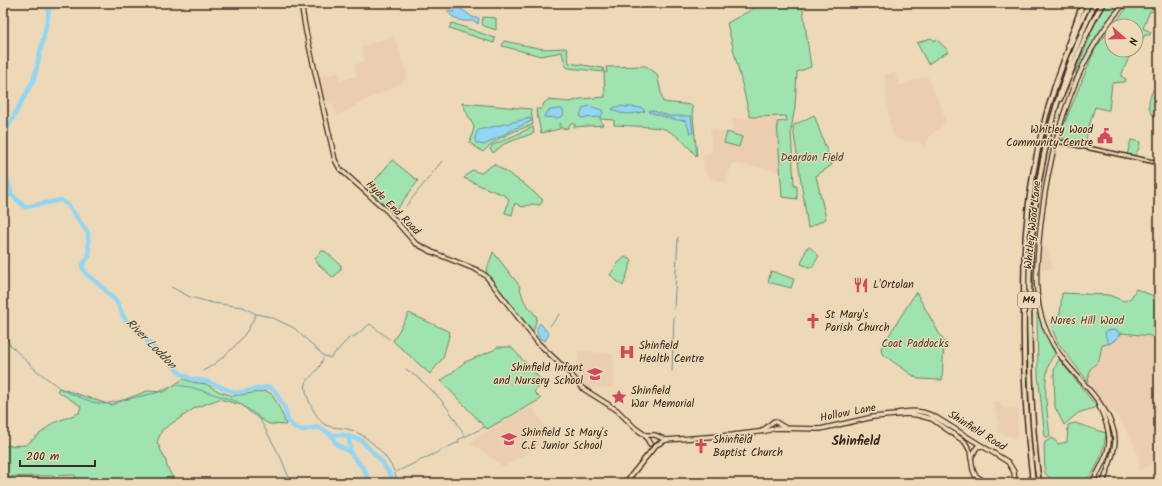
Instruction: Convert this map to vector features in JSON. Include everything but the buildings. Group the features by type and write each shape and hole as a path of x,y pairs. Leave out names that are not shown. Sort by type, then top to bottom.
{"highway":[{"name":"M4","path":"1064,62 1070,37 1083,3"},
{"name":"M4","path":"1034,483 1027,424 1023,336 1024,262 1030,194 1039,148 1053,93 1064,62 1089,3"},
{"name":"M4","path":"1039,483 1031,387 1029,284 1035,205 1040,169 1052,118 1069,65 1095,3"},
{"name":"M4","path":"1052,118 1077,55 1095,16 1103,3"}],"main road":[{"name":"Hyde End Road","path":"301,3 306,32 337,165 387,212 416,243 432,252 478,270 486,276 534,339 587,391 617,410 634,428 645,435"},
{"name":"Whitley Wood Lane","path":"1103,483 1113,451 1115,438 1113,431 1106,413 1055,348 1044,326 1038,305 1037,268 1041,217 1047,175 1069,101 1087,58 1105,27 1125,3"},
{"name":"Whitley Wood Lane","path":"1092,483 1107,453 1110,437 1108,426 1096,400"},
{"name":"Hollow Lane","path":"657,444 666,440 724,436 762,432 775,429 820,429 867,418 907,411 920,411 933,415"},
{"name":"Shinfield Road","path":"933,415 965,442 970,451 971,460"},
{"name":"Shinfield Road","path":"933,415 1010,464 1014,473 1015,483"},
{"path":"762,432 774,421 778,424 778,426 775,429 771,424"},
{"name":"Hollow Lane","path":"778,424 788,429"},
{"name":"Hollow Lane","path":"645,435 651,436 655,434 666,440"},
{"path":"645,435 650,442 657,444"},
{"path":"649,454 651,436"},
{"path":"624,483 657,444 659,437"},
{"path":"982,446 977,447 971,460 971,466 975,475 986,483"}],"street":[{"path":"1056,141 1159,163"}],"shaded area":[{"path":"394,36 408,78 400,84 358,104 338,116 332,103 324,105 318,77 338,73 340,81 357,75 355,65 365,60 361,47"},
{"path":"895,72 899,86 927,76 940,103 946,121 930,136 925,146 919,142 896,139 890,125 885,90 888,89 884,75"},
{"path":"777,117 780,171 732,163 726,183 710,178 710,176 705,174 702,154 712,152 710,129 717,129 718,132 731,132 733,128 732,119"},
{"path":"1047,247 1053,269 1042,270 1038,266 1039,251"},
{"path":"1122,333 1151,336 1159,342 1159,451 1152,450 1154,460 1151,465 1139,470 1139,459 1135,446 1119,418 1113,412 1107,410 1088,382 1090,369 1099,361 1102,345 1110,344"},
{"name":"Shinfield Infant and Nursery School","path":"578,350 613,354 615,387 584,387 583,382 567,367 568,365 577,366"},
{"path":"999,400 1003,408 1018,408 1018,428 1016,438 998,432 999,422 992,402"},
{"name":"Shinfield St Mary's C.E Junior School","path":"532,406 544,425 549,427 538,445 504,467 470,443 488,431"}],"green space":[{"path":"764,3 802,3 811,67 797,72 795,107 791,130 794,186 797,186 797,199 782,197 777,122 787,121 786,116 750,117 727,23"},
{"path":"1105,3 1123,3 1110,18 1104,18 1104,26 1078,74 1075,73 1091,34 1087,38"},
{"path":"1131,3 1159,3 1159,13 1150,11 1144,26 1144,18 1119,18"},
{"path":"483,17 496,18 496,30 482,24"},
{"path":"452,23 495,38 494,43 449,28"},
{"path":"1144,28 1151,32 1150,35 1145,35 1144,37"},
{"path":"1104,37 1104,58 1129,58 1121,76 1126,79 1125,82 1112,83 1109,110 1095,107 1087,132 1086,146 1066,141 1062,137 1062,129 1095,49"},
{"path":"931,38 935,41 936,39 949,51 928,64 917,43"},
{"path":"504,41 543,49 566,48 569,63 603,68 604,72 568,68 565,65 562,52 541,56 502,46"},
{"path":"646,66 657,74 663,102 692,105 697,157 684,142 667,130 649,127 614,125 614,120 600,119 603,125 574,127 575,124 570,124 568,128 562,129 561,123 559,124 560,129 541,133 536,109 542,109 544,103 548,100 570,102 580,99 605,97 604,73 607,72 606,67"},
{"path":"1155,86 1159,89 1157,119 1150,111 1149,107 1150,99"},
{"path":"462,103 531,109 533,125 506,135 483,152 470,143 474,127"},
{"name":"Deardon Field","path":"814,115 832,165 816,176 826,219 808,228 793,128 794,125"},
{"path":"533,127 534,133 504,144 493,153 490,149 493,145"},
{"path":"727,132 742,137 739,147 724,143"},
{"path":"1131,140 1140,142 1139,148 1134,157 1127,155"},
{"path":"392,160 418,181 394,213 367,190"},
{"path":"494,164 523,183 543,200 540,205 533,204 522,207 515,203 512,215 505,213 509,199 504,195 464,178 472,170 481,173"},
{"path":"807,247 810,247 819,256 812,267 801,264"},
{"path":"321,251 325,251 341,265 341,269 335,276 332,277 317,263 315,259"},
{"path":"493,252 519,285 524,301 537,317 533,333 486,272"},
{"path":"625,257 632,260 623,286 610,275 619,262"},
{"path":"771,271 794,279 791,288 768,282"},
{"name":"Nores Hill Wood","path":"1136,289 1159,298 1159,342 1151,336 1122,333 1114,341 1102,345 1099,361 1090,369 1088,382 1058,343 1049,321 1060,314 1062,293 1109,295 1124,301 1131,298"},
{"name":"Coat Paddocks","path":"916,292 944,342 942,380 918,379 882,354 881,348"},
{"path":"409,313 450,332 443,358 430,374 393,341"},
{"path":"1037,313 1055,354 1047,371 1046,382 1046,406 1050,437 1045,437 1038,375"},
{"path":"497,347 511,347 543,382 534,392 541,399 487,429 441,381 465,362 494,350"},
{"path":"1059,359 1097,407 1078,413 1064,425 1055,407 1054,370"},
{"path":"183,379 206,384 218,391 233,396 266,391 272,394 282,413 286,425 269,424 252,414 242,405 219,399 195,408 162,430 157,442 166,461 167,467 177,483 78,483 75,475 3,477 3,446 26,445 53,423 79,413 81,406 57,391 59,388 111,405 147,391 164,392"},
{"path":"1075,423 1106,433 1104,446 1099,461 1092,474 1087,479 1079,483 1060,482 1050,478 1045,473 1045,442 1053,438 1058,444 1067,442 1068,425"}],"water":[{"path":"455,8 463,10 474,17 479,18 478,24 473,21 458,20 448,13 447,11 454,12"},
{"path":"589,106 602,110 603,113 601,117 581,118 580,116 583,108"},
{"path":"619,106 642,108 645,111 633,114 623,114 612,109"},
{"path":"562,109 564,112 563,116 557,118 544,117 550,110"},
{"path":"650,110 669,116 691,116 693,133 690,133 686,121 658,115 649,112"},
{"path":"531,118 531,121 484,145 476,143 475,138 478,130"},
{"path":"540,323 549,334 545,341 542,340 537,334 537,328"},
{"path":"1115,330 1119,332 1119,336 1111,343 1108,343 1105,334 1106,331"}],"waterway":[{"name":"River Loddon","path":"3,136 34,79 48,17 49,3"},
{"path":"406,206 442,161"},
{"name":"River Loddon","path":"3,165 12,195 25,207 61,200 68,205 88,233 89,256 82,266 86,274 98,283 116,301 125,319 180,373 191,379 206,381 236,393 269,387 275,391 285,409 288,421 295,428 302,430 319,427 331,435 343,435 361,440 381,461 392,477 392,483"},
{"path":"3,207 4,202 12,193"},
{"path":"674,309 678,237"},
{"path":"3,251 7,270 3,278"},
{"path":"171,287 190,297 213,303 243,307 256,314 271,317 294,328 324,357"},
{"path":"203,371 221,359 233,348 247,331 256,314"},
{"path":"550,326 560,314"},
{"path":"672,371 674,317"},
{"path":"325,356 330,358 349,338 355,336 370,324 389,339"},
{"path":"3,330 10,345 36,370 62,390 92,402 104,404 156,393 176,385 190,387 236,401 258,416 281,458 291,483"},
{"path":"323,359 319,368 309,378 306,384 306,393 314,411 324,424 330,427 351,430 366,438 373,444 381,451 392,467 396,475 397,483"},
{"path":"406,369 433,391 447,407 465,437"},
{"path":"396,472 459,442 458,440 485,427"},
{"name":"River Loddon","path":"331,435 336,444 350,452 365,471 370,483"},
{"name":"River Loddon","path":"348,436 350,452"}],"place":[{"name":"Whitley Wood Community Centre","path":"1105,136"},
{"name":"L'Ortolan","path":"861,285"},
{"name":"St Mary's Parish Church","path":"813,321"},
{"name":"Shinfield Health Centre","path":"627,352"},
{"name":"Shinfield Infant and Nursery School","path":"595,374"},
{"name":"Shinfield War Memorial","path":"619,397"},
{"name":"Shinfield St Mary's C.E Junior School","path":"509,439"},
{"name":"Shinfield Baptist Church","path":"701,446"}],"district":[{"name":"Shinfield","path":"856,441"}]}
